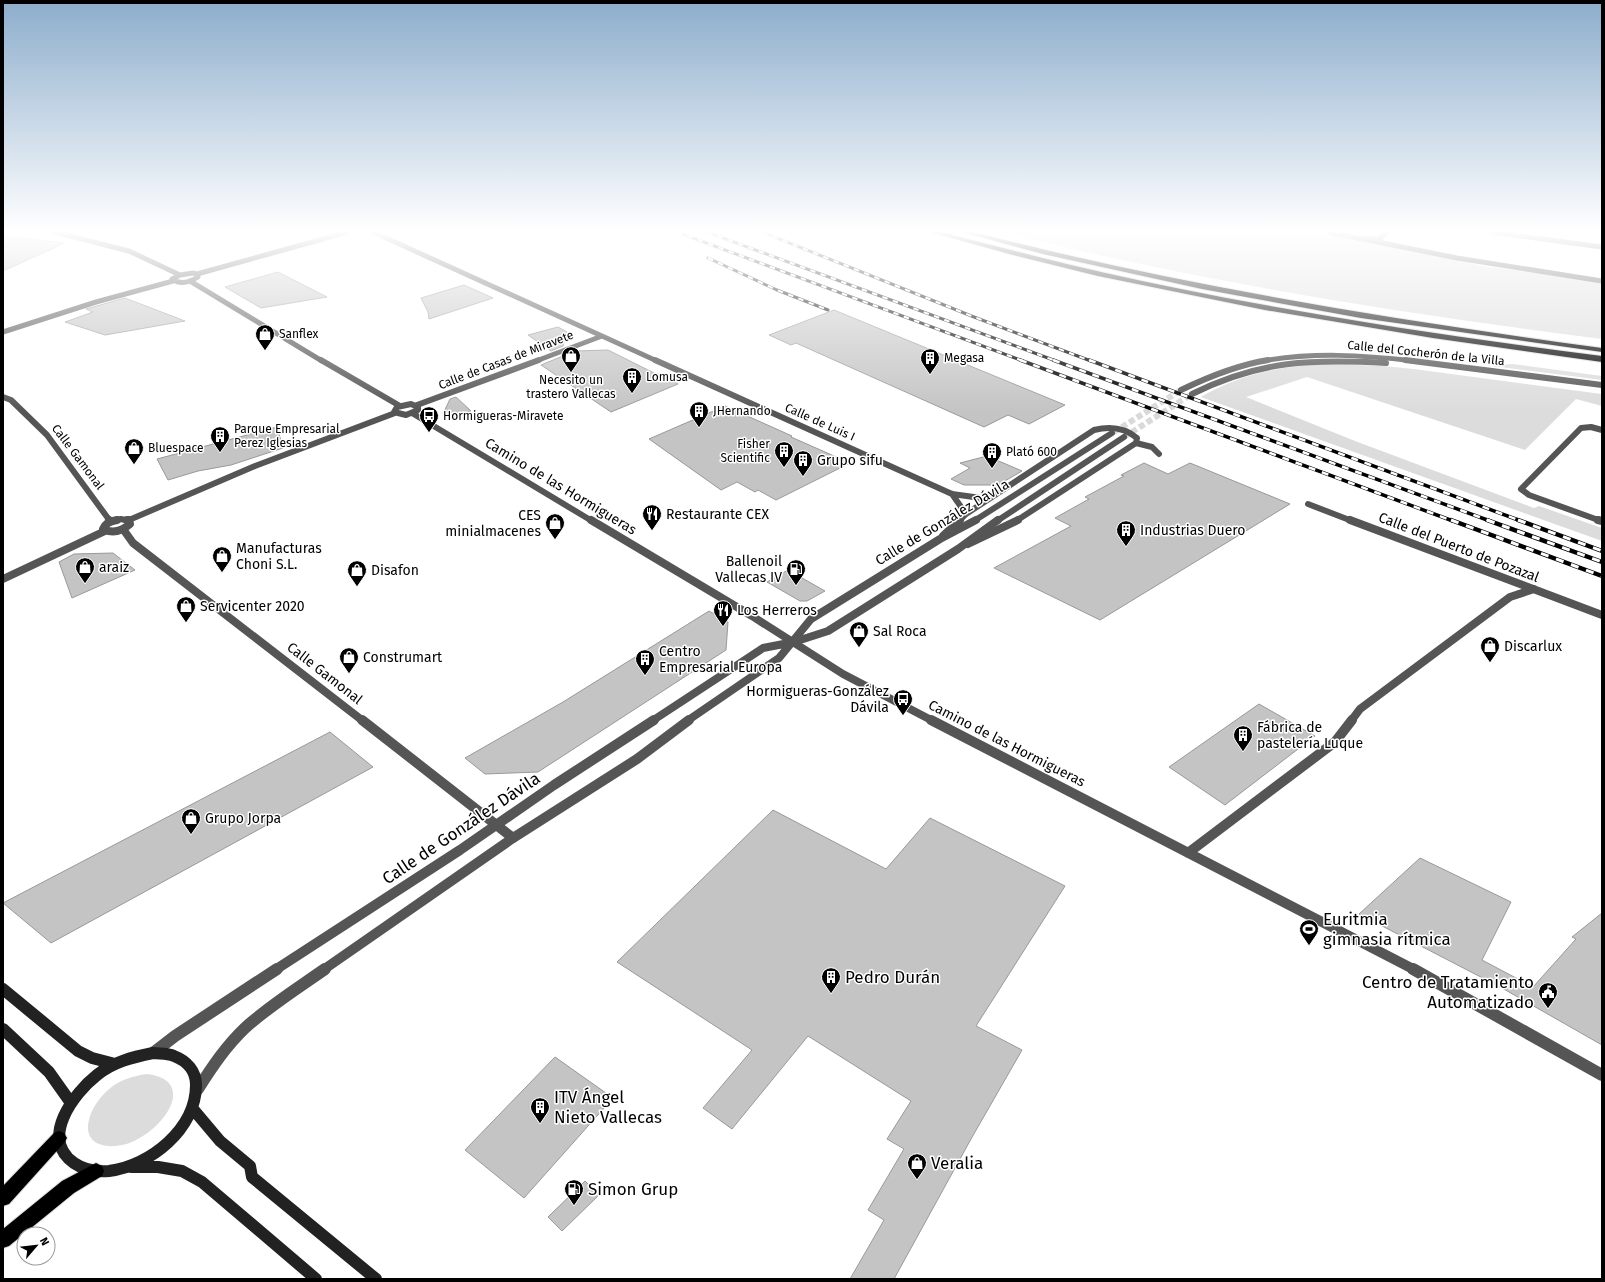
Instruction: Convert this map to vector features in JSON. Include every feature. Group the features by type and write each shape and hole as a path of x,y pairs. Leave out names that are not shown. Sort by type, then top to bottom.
{"highway":[{"path":"1185,292 1375,327 1602,359"},
{"path":"1231,292 1428,326 1602,350"}],"main road":[{"path":"3,989 78,1051 92,1058 115,1064"},
{"path":"3,1029 35,1057 62,1087 71,1103"},
{"path":"153,1053 172,1055 186,1062 195,1074 198,1089 193,1109 183,1126 168,1143 149,1157 128,1166 110,1171 96,1171 76,1166 64,1155 59,1138 63,1116 71,1103 82,1088 98,1074 115,1064 136,1056 153,1053"},
{"path":"193,1109 220,1141 250,1166 252,1177 376,1279"},
{"path":"3,1198 59,1138"},
{"path":"128,1166 158,1167 182,1171 202,1182 316,1279"},
{"path":"3,1240 68,1187 96,1171"}],"street":[{"path":"3,332 89,304 133,292"},
{"path":"208,292 400,406"},
{"name":"Calle de Luis I","path":"504,292 952,494 981,498 991,497"},
{"name":"Calle de Casas de Miravete","path":"414,409 602,336"},
{"name":"Calle del Cocherón de la Villa","path":"1181,390 1215,373 1254,362 1303,356 1339,355 1399,359 1602,384"},
{"name":"Calle del Cocherón de la Villa","path":"1192,394 1225,378 1248,370 1278,364 1336,361 1392,363 1602,390"},
{"name":"Calle Gamonal","path":"3,397 11,400 47,435 110,521"},
{"path":"105,531 104,526 110,521 121,518 129,520 255,466 396,413 401,415 414,409 408,404 395,408 396,413"},
{"name":"Camino de las Hormigueras","path":"414,409 794,642 843,674 1188,852 1420,974 1490,1011 1602,1075"},
{"name":"Calle de González Dávila","path":"958,548 1022,518 1136,443 1137,438 1126,431 1108,427 1094,430 966,514"},
{"path":"1602,430 1591,427 1581,428 1521,488 1525,494 1602,521"},
{"name":"Calle de González Dávila","path":"198,1089 214,1062 233,1039 254,1019 513,838 637,758 678,727 779,658 794,642 811,619 940,539 969,524 1112,433"},
{"name":"Calle de González Dávila","path":"153,1053 175,1036 460,850 763,648 794,642 828,631 958,548 987,527 1124,437"},
{"path":"1136,443 1153,447 1157,449 1159,454"},
{"name":"Calle de Luis I","path":"952,494 954,500 961,504 966,514"},
{"name":"Calle del Puerto de Pozazal","path":"1308,504 1602,615"},
{"path":"940,539 966,514"},
{"path":"3,579 105,531 113,532 123,529 130,524 129,520"},
{"name":"Calle Gamonal","path":"123,529 133,543 513,838"},
{"path":"1188,852 1207,840 1335,742 1360,709 1510,597 1534,589"}],"shaded area":[{"path":"1288,292 1602,292 1602,339 1376,307"},
{"path":"1329,364 1414,369 1602,394 1602,406 1576,399 1525,450 1307,377 1246,397 1355,441 1534,508 1539,506 1602,528 1602,541 1201,397 1232,382 1263,372"},
{"path":"1512,364 1602,376 1602,380 1492,366"},
{"path":"147,1074 164,1079 172,1088 173,1099 168,1112 158,1124 145,1135 131,1143 116,1146 103,1145 94,1141 89,1135 88,1126 94,1107 100,1098 121,1081 131,1077"}],"building":[{"path":"233,292 317,292 327,297 261,308"},
{"path":"441,292 479,292 493,298 429,319 428,312 421,298"},
{"path":"125,298 185,321 105,335 65,322 93,312 86,309"},
{"name":"Megasa","path":"834,310 1065,405 1029,424 1008,415 984,427 796,343 791,345 769,335"},
{"path":"558,327 567,332 563,346 551,351 528,335"},
{"path":"608,350 678,384 611,412 541,365 575,351"},
{"path":"456,397 471,411 452,419 443,414 450,399"},
{"path":"725,406 850,463 776,500 758,490 755,492 737,482 721,490 649,439"},
{"name":"Parque Empresarial Perez Iglesias","path":"277,427 283,448 231,465 198,471 168,480 157,459"},
{"name":"Plató 600","path":"987,456 1022,471 998,485 964,485 951,479 970,468 960,463"},
{"name":"Industrias Duero","path":"1144,463 1168,474 1190,463 1290,504 1100,620 994,568 1071,526 1055,518 1089,499 1085,497 1124,476 1121,475"},
{"name":"araiz","path":"113,553 135,570 72,598 59,562 74,554"},
{"name":"Ballenoil Vallecas IV","path":"788,570 825,591 807,601 800,601 767,582"},
{"name":"Centro Empresarial Europa","path":"709,611 728,622 726,650 538,772 485,774 465,758 563,702"},
{"name":"Fábrica de pastelería Luque","path":"1259,704 1315,736 1225,805 1169,767"},
{"name":"Grupo Jorpa","path":"330,732 373,767 51,943 3,903"},
{"name":"Pedro Durán","path":"773,810 886,869 930,818 1065,886 976,1026 1022,1050 894,1279 850,1279 884,1220 868,1210 904,1149 887,1139 911,1101 808,1036 732,1129 703,1108 752,1050 617,962"},
{"path":"1420,858 1511,902 1482,960 1533,987 1576,939 1572,937 1602,913 1602,1045 1502,988 1359,914"},
{"name":"ITV Ángel Nieto Vallecas","path":"555,1057 613,1098 524,1198 465,1150"},
{"name":"Simon Grup","path":"585,1181 599,1195 562,1231 548,1217"}],"tunnel":[{"path":"1114,432 1181,390"},
{"path":"1124,437 1192,394"}],"railway":[{"path":"782,292 828,310"},
{"path":"837,292 1023,361"},
{"path":"869,292 1056,361"},
{"path":"911,292 1091,361"},
{"path":"1020,360 1453,521"},
{"path":"1053,360 1490,521"},
{"path":"1089,360 1521,521"},
{"path":"1451,520 1602,576"},
{"path":"1487,520 1602,562"},
{"path":"1518,520 1602,551"}],"place":[{"name":"Sanflex","path":"265,351"},
{"name":"Necesito un trastero Vallecas","path":"571,373"},
{"name":"Megasa","path":"930,375"},
{"name":"Lomusa","path":"632,394"},
{"name":"JHernando","path":"699,428"},
{"name":"Hormigueras-Miravete","path":"429,433"},
{"name":"Parque Empresarial Perez Iglesias","path":"220,453"},
{"name":"Bluespace","path":"134,465"},
{"name":"Fisher Scientific","path":"784,468"},
{"name":"Plató 600","path":"992,469"},
{"name":"Grupo sifu","path":"803,477"},
{"name":"Restaurante CEX","path":"652,531"},
{"name":"CES minialmacenes","path":"555,540"},
{"name":"Industrias Duero","path":"1126,547"},
{"name":"Manufacturas Choni S.L.","path":"222,573"},
{"name":"araiz","path":"85,584"},
{"name":"Ballenoil Vallecas IV","path":"796,586"},
{"name":"Disafon","path":"357,587"},
{"name":"Servicenter 2020","path":"186,623"},
{"name":"Los Herreros","path":"723,627"},
{"name":"Sal Roca","path":"859,648"},
{"name":"Discarlux","path":"1490,663"},
{"name":"Construmart","path":"349,674"},
{"name":"Centro Empresarial Europa","path":"645,676"},
{"name":"Hormigueras-González Dávila","path":"903,716"},
{"name":"Fábrica de pastelería Luque","path":"1243,752"},
{"name":"Grupo Jorpa","path":"191,835"},
{"name":"Euritmia gimnasia rítmica","path":"1309,946"},
{"name":"Pedro Durán","path":"831,994"},
{"name":"Centro de Tratamiento Automatizado","path":"1548,1009"},
{"name":"ITV Ángel Nieto Vallecas","path":"540,1124"},
{"name":"Veralia","path":"917,1180"},
{"name":"Simon Grup","path":"574,1206"}]}
